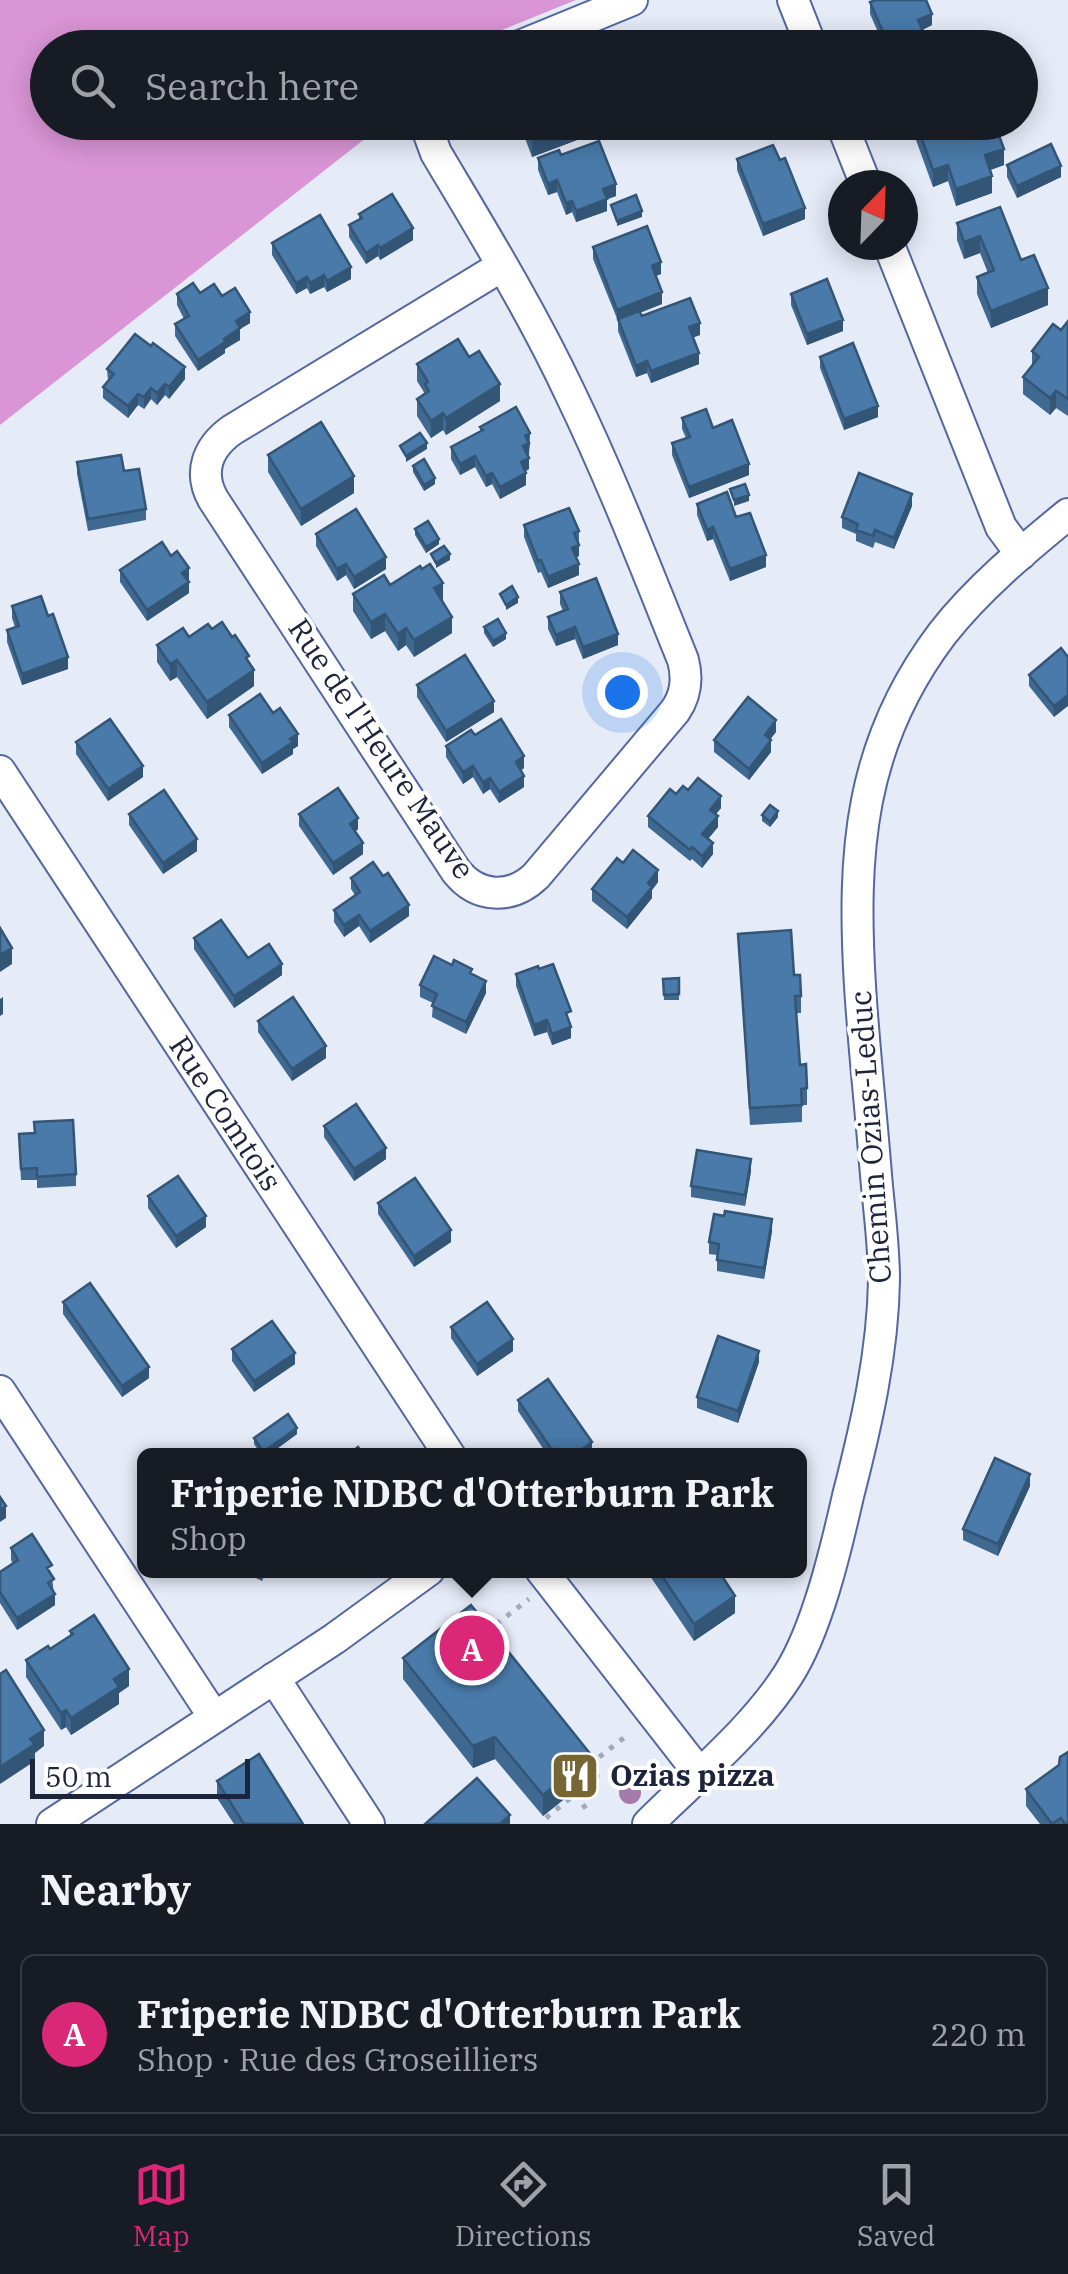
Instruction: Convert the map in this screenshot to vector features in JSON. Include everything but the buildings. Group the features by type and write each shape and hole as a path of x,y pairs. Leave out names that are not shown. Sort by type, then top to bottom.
{"street":[{"path":"560,30 632,0"},
{"path":"793,0 805,30"},
{"name":"Rue de l'Heure Mauve","path":"431,140 436,153 502,266 570,391 614,489 686,678 684,695 675,711 542,868 522,887 494,893 468,884 456,871 213,499 206,475 211,451 222,437 502,266"},
{"path":"848,140 860,170"},
{"path":"895,260 1001,527 1022,554"},
{"name":"Chemin Ozias-Leduc","path":"648,1824 771,1698 802,1648 838,1538 878,1357 883,1249 857,918 861,828 873,772 889,724 913,676 944,632 1068,514"},
{"name":"Rue Comtois","path":"0,771 445,1448"},
{"path":"0,1392 214,1717"},
{"path":"52,1824 347,1630 418,1578"},
{"path":"535,1584 700,1773"},
{"path":"274,1678 369,1824"}],"path":[{"path":"480,1637 535,1584"},
{"path":"589,1765 632,1732"},
{"path":"546,1818 597,1776 578,1752"},
{"path":"574,1794 587,1810"}],"shaded area":[{"path":"0,0 576,0 502,30 30,30 30,140 363,140 0,425"}],"place":[{"name":"Friperie NDBC d'Otterburn Park","path":"472,1648"},
{"name":"Ozias pizza","path":"575,1776"}]}
